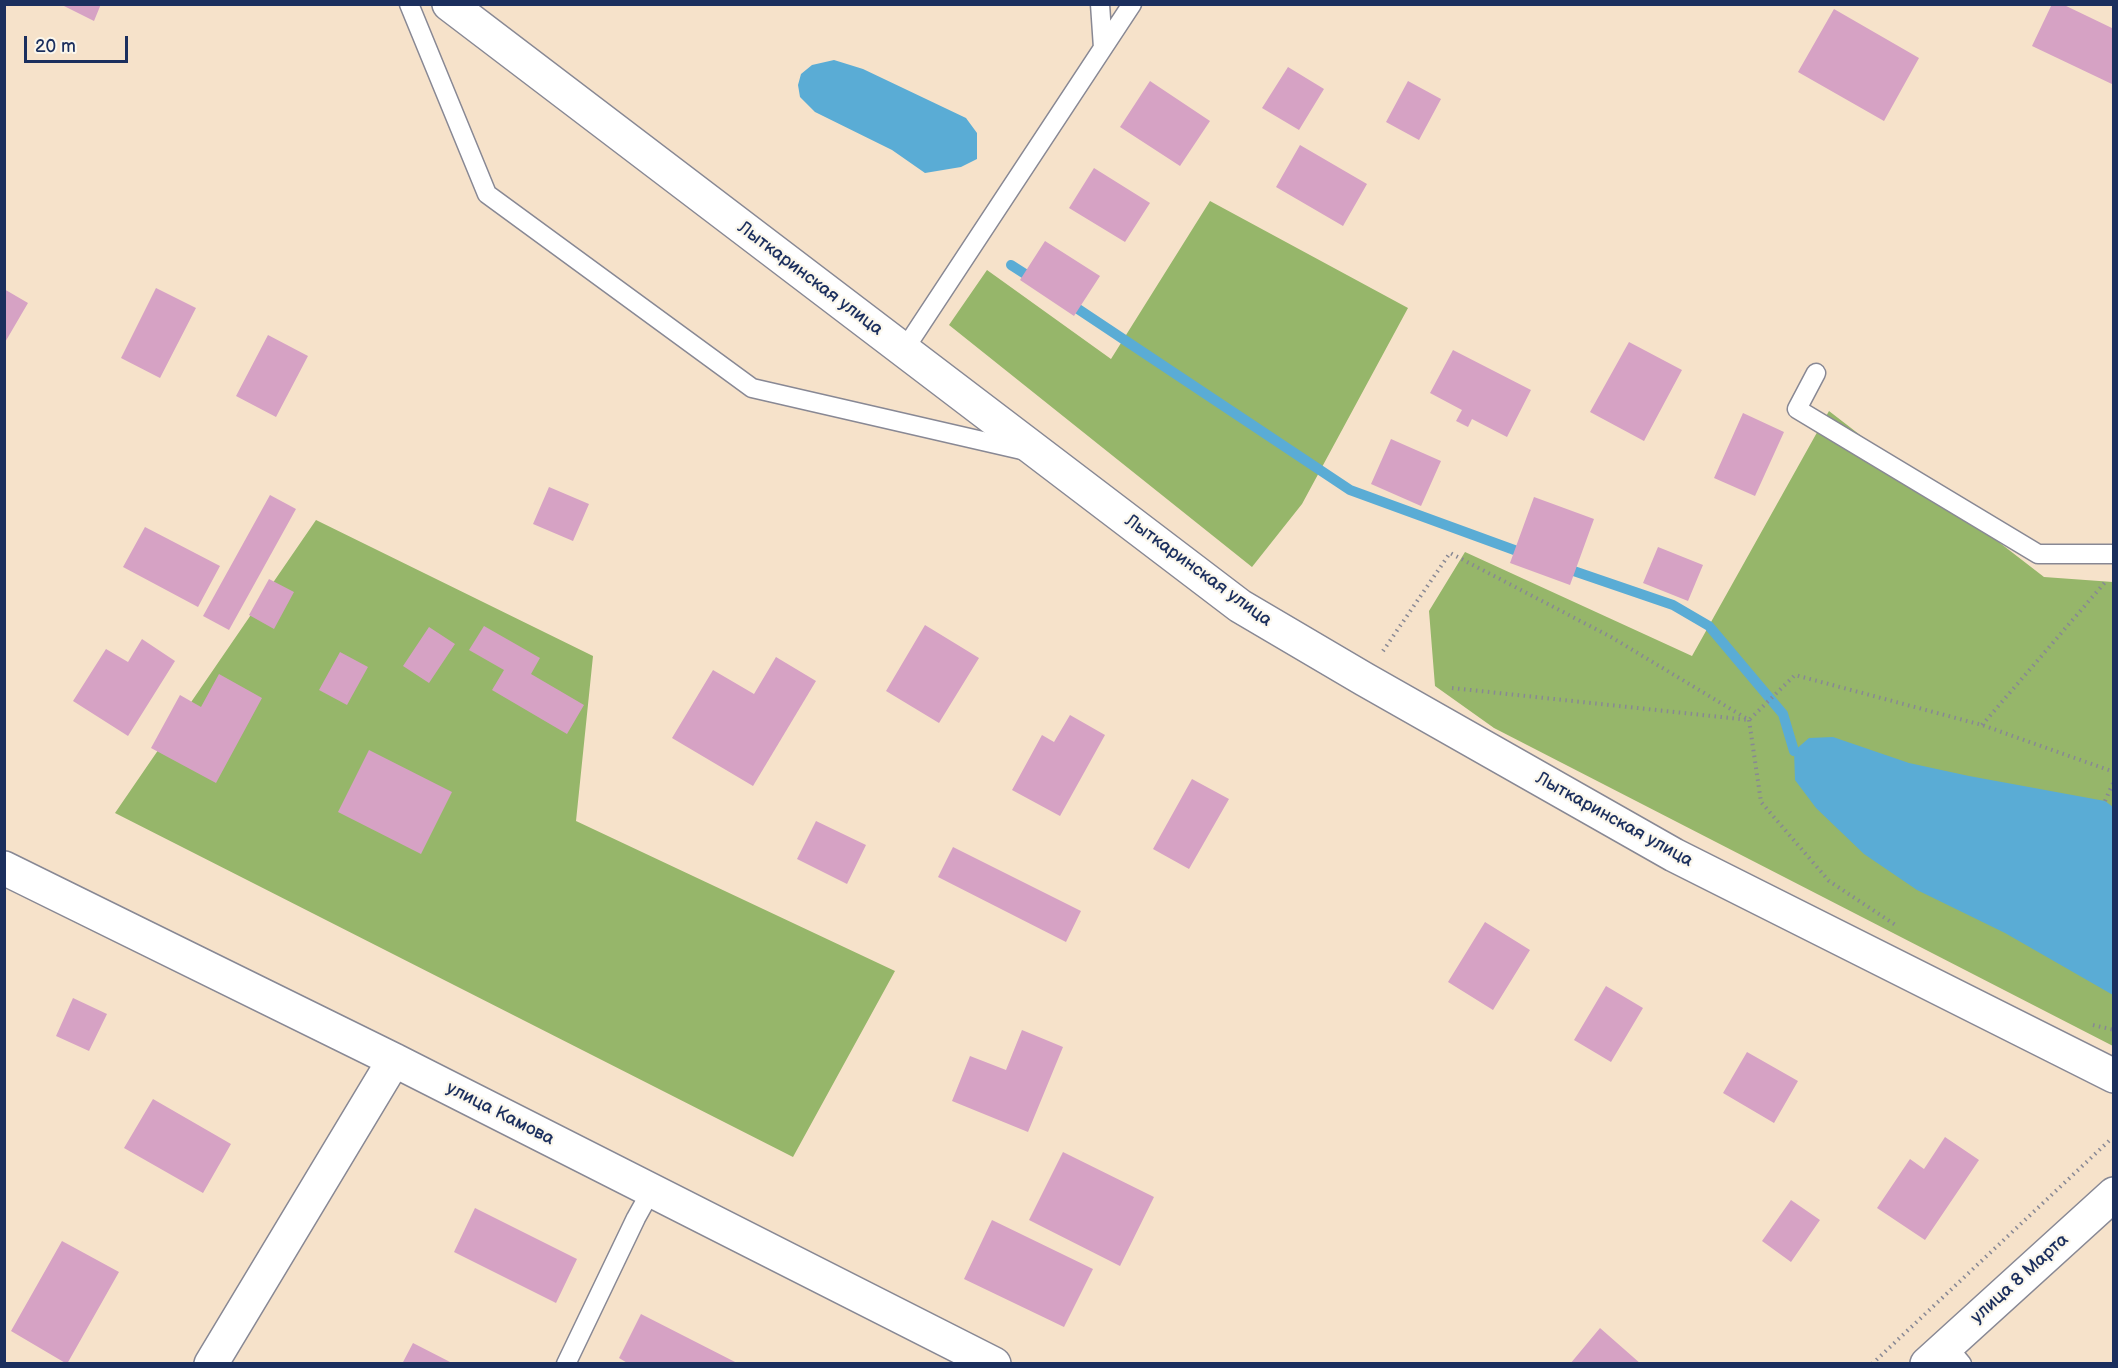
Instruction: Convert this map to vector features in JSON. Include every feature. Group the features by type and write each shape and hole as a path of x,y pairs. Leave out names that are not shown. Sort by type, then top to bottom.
{"street":[{"name":"Лыткаринская улица","path":"449,4 1240,606 1674,855 2114,1076"},
{"name":"улица Камова","path":"4,868 394,1060 994,1364"},
{"path":"211,1364 394,1060"},
{"name":"улица 8 Марта","path":"1945,1358 2114,1194"}],"lane":[{"path":"409,4 487,194 752,388 1039,454"},
{"path":"1100,4 1103,48"},
{"path":"904,350 1132,4"},
{"path":"1816,373 1797,409 2038,554 2114,554"},
{"path":"566,1364 651,1191"}],"path":[{"path":"1364,679 1449,553 1611,637 1749,720"},
{"path":"1982,725 2114,572"},
{"path":"1749,720 1795,675 1982,725 2114,772"},
{"path":"1446,688 1749,720"},
{"path":"1749,720 1761,802 1829,881 1899,927"},
{"path":"2105,801 2114,781"},
{"path":"2090,1025 2114,1030"},
{"path":"1872,1364 2111,1139"}],"green space":[{"path":"1210,201 1408,308 1302,504 1252,567 949,325 987,270 1111,359"},
{"path":"1829,411 2044,577 2113,582 2113,1046 1494,728 1435,686 1429,611 1465,552 1692,656"},
{"path":"316,520 593,656 576,821 895,971 793,1157 115,813"}],"water":[{"path":"834,60 863,69 966,118 977,133 977,159 961,167 925,173 892,150 815,112 800,97 798,85 801,74 812,65"},
{"path":"1833,737 1909,763 2105,801 2113,807 2113,995 2005,933 1917,890 1864,854 1816,808 1795,780 1794,751 1809,738"}],"building":[{"path":"60,4 101,4 94,21"},
{"path":"2052,4 2062,4 2114,29 2114,85 2032,46"},
{"path":"1834,9 1919,58 1884,121 1798,72"},
{"path":"1288,67 1324,89 1299,130 1262,108"},
{"path":"1150,81 1210,121 1180,166 1120,127"},
{"path":"1408,81 1441,99 1419,140 1386,122"},
{"path":"1300,145 1367,184 1343,226 1276,187"},
{"path":"1094,168 1150,203 1125,242 1069,208"},
{"path":"1045,241 1100,276 1074,316 1020,280"},
{"path":"156,288 196,308 160,378 121,358"},
{"path":"4,289 28,303 4,344"},
{"path":"268,335 308,356 276,417 236,396"},
{"path":"1629,342 1682,370 1644,441 1590,412"},
{"path":"1453,350 1531,390 1507,437 1472,419 1468,427 1456,421 1462,410 1430,393"},
{"path":"1743,413 1784,432 1755,496 1714,478"},
{"path":"1391,439 1441,461 1421,506 1371,484"},
{"path":"549,487 589,504 573,541 533,524"},
{"path":"270,495 296,509 229,630 203,616"},
{"path":"1534,497 1594,519 1570,585 1510,563"},
{"path":"145,527 220,566 198,607 123,567"},
{"path":"1658,547 1703,565 1688,601 1643,583"},
{"path":"269,579 294,592 274,629 249,615"},
{"path":"925,625 979,658 939,723 886,691"},
{"path":"484,626 540,658 531,674 584,705 567,734 492,690 504,670 469,650"},
{"path":"429,627 455,644 429,683 403,666"},
{"path":"142,639 175,661 128,736 73,701 106,649 128,662"},
{"path":"340,652 368,667 347,705 319,690"},
{"path":"776,657 816,681 753,786 672,738 713,670 754,694"},
{"path":"219,674 262,698 216,783 151,748 180,695 201,707"},
{"path":"1070,715 1105,735 1060,816 1012,790 1042,735 1054,742"},
{"path":"369,750 452,792 421,854 338,812"},
{"path":"1192,779 1229,799 1189,869 1153,849"},
{"path":"816,821 866,845 847,884 797,859"},
{"path":"953,847 1081,911 1066,942 938,877"},
{"path":"1485,922 1530,950 1493,1010 1448,982"},
{"path":"1606,986 1643,1008 1611,1062 1574,1040"},
{"path":"73,998 107,1014 89,1051 56,1036"},
{"path":"1022,1030 1063,1047 1028,1132 952,1101 970,1056 1006,1070"},
{"path":"1747,1052 1798,1081 1774,1123 1723,1093"},
{"path":"153,1099 231,1144 203,1193 124,1148"},
{"path":"1945,1137 1979,1160 1925,1240 1877,1208 1910,1159 1924,1169"},
{"path":"1063,1152 1154,1197 1120,1266 1029,1220"},
{"path":"1791,1200 1820,1220 1791,1262 1762,1241"},
{"path":"475,1208 577,1259 556,1303 454,1252"},
{"path":"992,1220 1093,1269 1064,1327 964,1279"},
{"path":"62,1241 119,1272 67,1364 11,1331"},
{"path":"641,1314 739,1364 629,1364 619,1358"},
{"path":"1600,1328 1641,1364 1570,1364"},
{"path":"413,1343 454,1364 402,1364"}],"waterway":[{"path":"1011,265 1036,281"},
{"path":"1066,301 1350,490 1528,555"},
{"path":"1562,567 1673,605 1709,626 1783,714 1794,751"}]}
